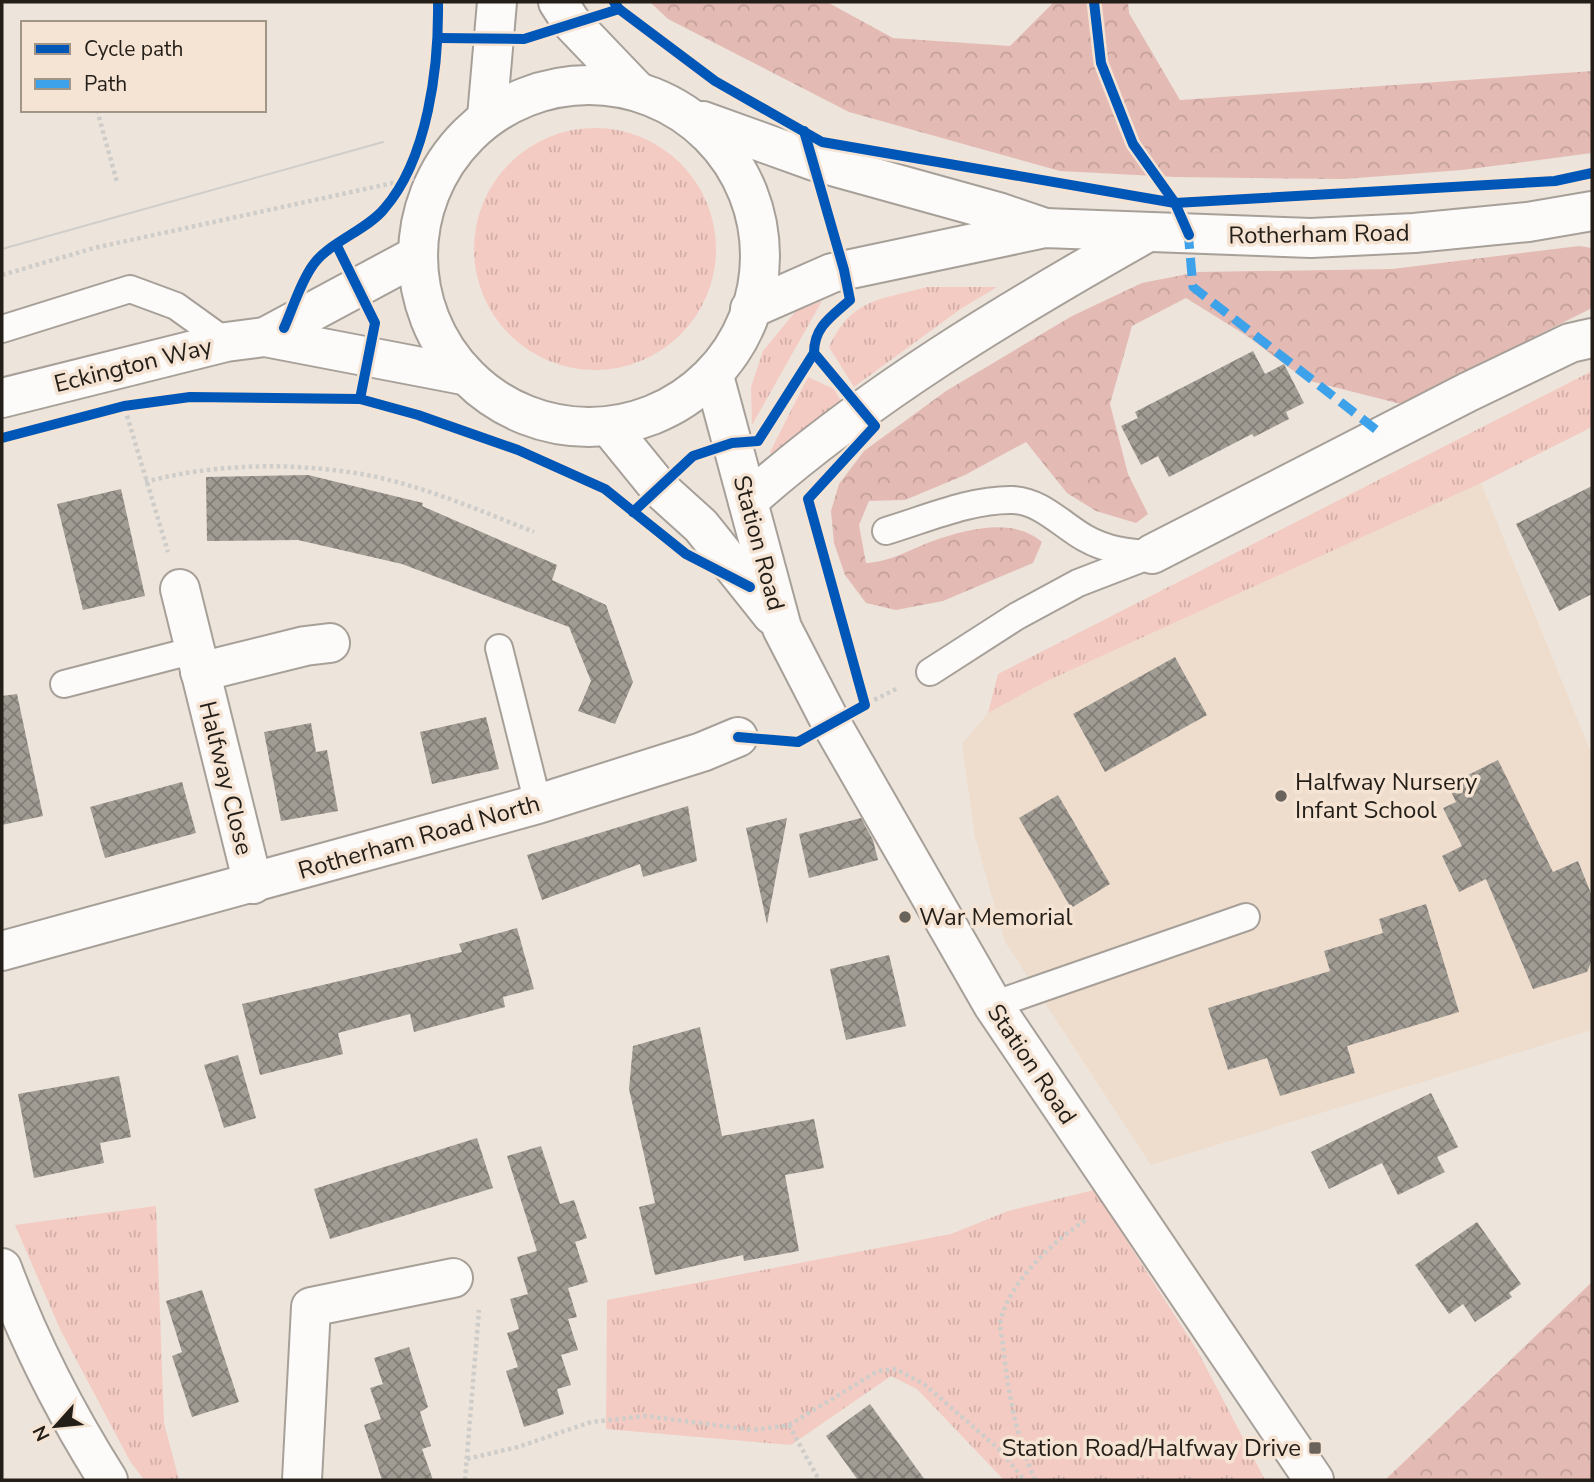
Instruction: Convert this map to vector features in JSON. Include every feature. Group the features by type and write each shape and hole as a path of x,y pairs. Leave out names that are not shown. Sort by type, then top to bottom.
{"main road":[{"path":"487,117 497,2"},
{"path":"558,2 571,22 637,90"},
{"name":"Eckington Way","path":"605,85 637,90 669,102 703,121 736,168 754,219 759,262 750,309 740,341 714,376 671,410 611,429 558,427 485,395 463,375 428,319 416,256 426,200 411,179 487,117 527,95 565,86 605,85"},
{"name":"Rotherham Road","path":"703,121 814,161 999,212 1045,228"},
{"name":"Rotherham Road","path":"750,309 832,273 1045,228 1311,238 1528,222 1592,211"},
{"path":"748,501 860,409 1025,302 1148,232"},
{"name":"Eckington Way","path":"265,337 416,256"},
{"name":"Eckington Way","path":"2,398 226,342 265,337 463,375"},
{"path":"1152,554 1468,392 1570,343 1592,338"},
{"name":"Station Road","path":"714,376 782,628"},
{"name":"Station Road","path":"611,429 659,488 701,526 782,628 831,723 993,1005 1314,1480"},
{"name":"Halfway Close","path":"180,589 253,884"},
{"name":"Halfway Close","path":"197,661 330,643"},
{"name":"Rotherham Road North","path":"2,951 538,804 702,752 738,737"},
{"path":"2,1268 14,1337 108,1480"},
{"path":"302,1480 311,1307 453,1278"}],"lane":[{"path":"2,329 130,289 176,306 226,342"},
{"path":"886,531 961,508 1014,500 1043,509 1085,538 1121,552 1152,554"},
{"path":"930,672 1079,583 1152,554"},
{"path":"499,648 538,804"},
{"path":"64,684 197,661"},
{"path":"993,1005 1246,917"}],"path":[{"path":"98,112 117,181"},
{"path":"2,275 94,248 411,179"},
{"path":"112,409 137,404"},
{"path":"124,406 145,482 180,589"},
{"path":"145,482 179,473 228,468 297,468 368,475 469,506 534,532"},
{"path":"831,723 864,705 861,692"},
{"path":"1035,1480 1020,1440 1007,1377 1000,1320 1025,1273 1069,1230 1121,1197"},
{"path":"453,1278 479,1308 465,1480"},
{"path":"467,1459 518,1447 591,1422 632,1417 646,1416 753,1430 789,1425 878,1371 897,1369 923,1384 1000,1450 1024,1480"},
{"path":"789,1425 819,1480"}],"shaded area":[{"name":"Halfway Nursery Infant School","path":"1481,483 1592,755 1592,1030 1151,1165 1005,942 975,837 962,744 988,713 1047,681"}],"green space":[{"path":"650,2 827,2 893,38 1010,46 1054,2 1128,2 1129,13 1180,100 1592,71 1592,153 1462,170 1344,179 1174,177 1060,171 849,112 668,19"},
{"path":"595,128 619,130 641,137 662,148 681,163 696,182 707,203 714,225 714,273 707,295 696,316 681,335 662,350 641,361 619,368 595,370 571,368 549,361 528,350 509,335 494,316 483,295 476,273 474,249 476,225 483,203 494,182 509,163 528,148 549,137 571,130"},
{"path":"1579,246 1592,248 1592,308 1401,404 1306,380 1247,336 1186,298 1132,326 1110,404 1128,474 1148,514 1136,523 1096,511 1067,493 1026,442 965,475 905,500 869,501 859,525 866,563 892,558 933,541 975,529 1004,528 1031,534 1042,542 1033,563 943,601 896,610 866,603 845,575 834,543 831,511 839,484 864,451 946,391 1072,316 1142,283 1198,272 1392,269"},
{"path":"927,287 997,287 959,310 854,387 829,347 838,331 847,319 869,304"},
{"path":"822,301 752,425 751,387 763,351 796,311"},
{"path":"1592,371 1592,427 1481,483 1047,681 988,713 998,674"},
{"path":"808,377 834,389 841,401 775,458 770,452"},
{"path":"1094,1190 1197,1350 1265,1480 1004,1480 917,1389 891,1376 791,1445 606,1429 607,1300 951,1234 1008,1211"},
{"path":"156,1206 164,1423 179,1480 144,1480 130,1461 60,1329 15,1225"},
{"path":"1592,1282 1592,1480 1385,1480"}],"building":[{"path":"1253,351 1265,374 1284,364 1304,403 1286,412 1289,419 1254,437 1252,434 1169,477 1158,456 1141,465 1121,426 1138,418 1135,412"},
{"path":"308,475 423,503 422,506 557,565 552,580 606,605 633,682 615,724 578,711 591,681 569,627 402,564 298,540 207,541 206,477"},
{"path":"1592,486 1592,594 1559,611 1516,524"},
{"path":"121,489 145,596 83,610 57,504"},
{"path":"1175,657 1207,715 1105,772 1073,714"},
{"path":"17,694 43,816 2,825 2,696"},
{"path":"486,717 499,769 432,784 420,732"},
{"path":"311,723 316,752 327,750 338,811 281,821 264,732"},
{"path":"1498,760 1553,872 1578,861 1592,896 1592,960 1587,972 1533,989 1486,879 1459,892 1442,856 1462,846 1443,808 1456,802 1448,785"},
{"path":"182,782 196,833 105,858 90,807"},
{"path":"1058,795 1110,884 1071,908 1019,818"},
{"path":"688,806 697,861 643,877 640,864 542,900 527,855"},
{"path":"787,818 767,924 746,828"},
{"path":"861,818 873,840 878,860 809,878 799,834"},
{"path":"1426,904 1459,1012 1347,1046 1355,1073 1280,1096 1267,1058 1228,1070 1208,1008 1330,971 1324,951 1383,933 1379,919"},
{"path":"517,928 534,989 503,997 505,1007 414,1032 410,1014 338,1033 343,1054 260,1075 242,1004 462,952 459,944"},
{"path":"889,955 906,1026 846,1040 830,969"},
{"path":"700,1027 722,1136 814,1119 824,1168 785,1175 799,1251 744,1261 743,1255 655,1275 639,1207 655,1203 629,1089 633,1046"},
{"path":"238,1055 256,1118 224,1128 204,1065"},
{"path":"119,1076 131,1137 100,1143 104,1163 34,1178 18,1094"},
{"path":"1431,1093 1458,1147 1437,1157 1445,1172 1398,1195 1382,1163 1329,1189 1311,1152"},
{"path":"477,1138 493,1188 330,1239 314,1189"},
{"path":"541,1146 560,1204 574,1200 587,1238 575,1242 588,1282 568,1288 577,1317 568,1319 578,1350 561,1355 571,1385 557,1389 564,1414 524,1427 506,1371 518,1367 507,1333 519,1329 510,1299 528,1294 517,1257 537,1251 507,1156"},
{"path":"1477,1222 1521,1284 1509,1293 1512,1297 1475,1322 1463,1304 1449,1314 1415,1265"},
{"path":"202,1290 239,1402 192,1417 172,1356 182,1352 166,1301"},
{"path":"409,1347 428,1407 420,1412 431,1446 422,1449 433,1480 382,1480 364,1425 381,1419 370,1388 383,1384 374,1358"},
{"path":"870,1404 925,1480 858,1480 826,1436"}],"tram line":[{"path":"2,249 383,142"}],"marked path":[{"path":"1188,231 1193,287 1383,435"}],"cycle path":[{"path":"284,328 300,288 313,265 328,250 377,217 399,188 411,165 421,138 433,82 438,2"},
{"path":"614,2 619,9 715,81 822,142 1175,203 1555,181 1592,173"},
{"path":"1094,2 1101,63 1133,144 1175,203 1189,235"},
{"path":"439,38 524,39 619,9"},
{"path":"738,737 798,742 865,705 808,499 875,426 814,353 820,329 850,300 804,131"},
{"path":"337,246 375,323 360,399"},
{"path":"633,512 693,456 732,443 758,441 814,353"},
{"path":"2,438 124,406 190,397 360,399 418,415 518,450 605,489 686,554 750,587"}],"place":[{"name":"Halfway Nursery Infant School","path":"1281,796"},
{"name":"War Memorial","path":"905,917"},
{"name":"Station Road/Halfway Drive","path":"1315,1448"}]}
